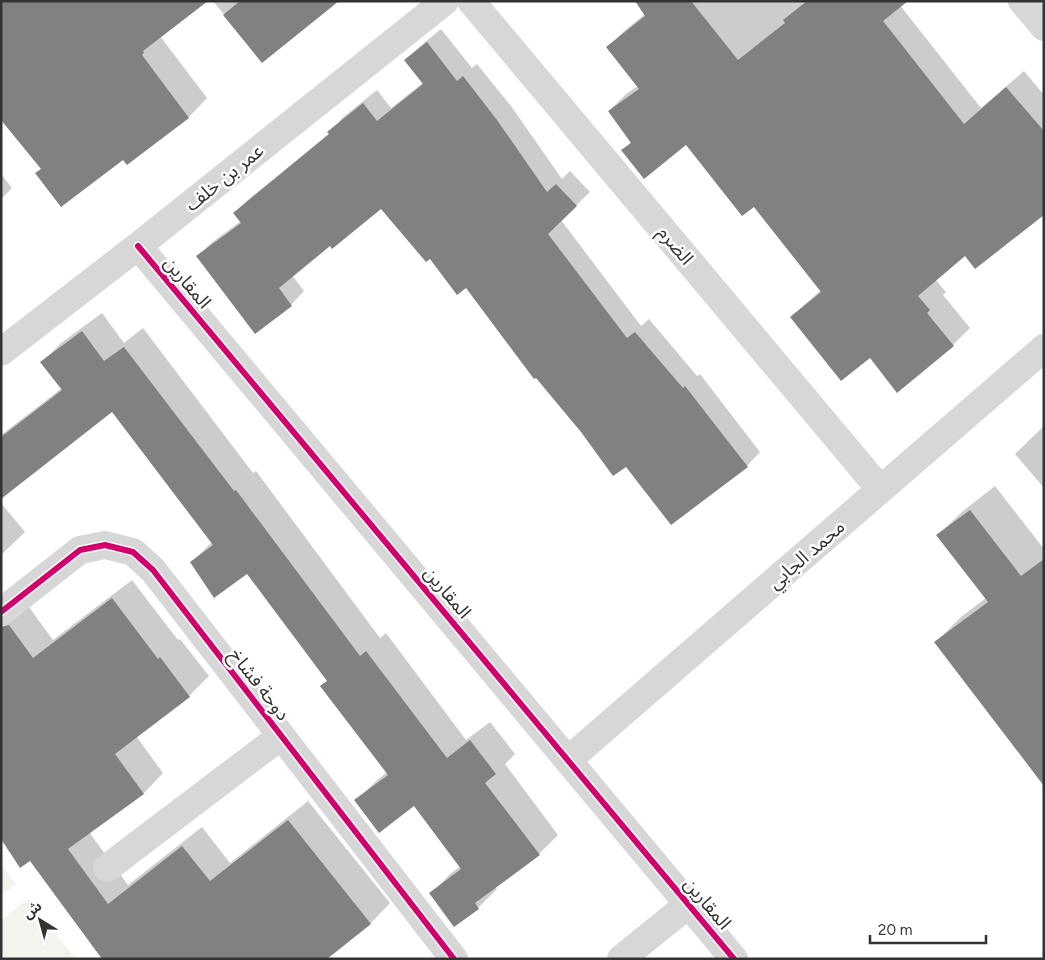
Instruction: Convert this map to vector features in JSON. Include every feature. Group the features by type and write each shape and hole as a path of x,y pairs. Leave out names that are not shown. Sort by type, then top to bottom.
{"street":[{"name":"عمر بن خلف","path":"1,352 138,246 445,1"},
{"name":"الضرم","path":"471,1 880,489"},
{"path":"1022,1 1044,27"},
{"name":"المقارين","path":"138,246 734,959"},
{"name":"محمد الجابي","path":"568,760 1044,348"},
{"name":"دوحة فشاخ","path":"1,612 80,550 105,545 133,552 153,570 454,959"},
{"path":"107,868 281,736"},
{"path":"621,959 689,904"}],"shaded area":[{"path":"1,864 16,884 1,895"},
{"path":"28,899 76,959 1,959 1,920"}],"building":[{"path":"1,1 208,1 143,51 142,55 189,118 127,165 123,160 61,207 35,173 41,169 1,120"},
{"path":"240,1 339,1 262,63 223,15"},
{"path":"635,1 691,1 738,60 785,23 783,20 807,1 908,1 883,21 964,124 1006,87 1044,131 1044,215 975,269 965,256 918,296 930,310 927,313 954,346 897,393 870,358 841,381 790,317 821,292 754,207 742,216 686,145 644,179 621,150 631,143 608,111 639,89 606,47 645,16"},
{"path":"427,42 457,81 463,76 497,120 547,192 556,184 577,206 548,234 627,338 635,332 683,388 685,386 748,467 671,525 626,467 613,476 581,432 536,378 534,379 466,288 457,295 430,259 426,262 381,209 332,249 330,246 279,288 292,306 255,334 196,256 241,223 233,213 329,134 327,132 363,103 377,121 423,84 404,60"},
{"path":"82,331 104,361 124,347 234,491 236,490 360,656 366,651 447,758 470,740 496,774 485,783 540,855 475,903 479,909 454,927 429,893 461,869 414,806 379,833 354,800 388,775 320,686 327,681 247,574 214,598 190,562 213,545 112,412 1,499 1,437 62,390 40,362"},
{"path":"970,510 1021,576 1044,559 1044,786 934,642 988,602 936,535"},
{"path":"112,598 158,659 160,657 190,697 115,754 144,794 68,849 108,904 182,846 210,881 288,820 371,924 327,959 102,959 30,861 20,868 1,839 1,627 9,625 33,658"}],"cycle path":[{"path":"138,246 734,959"},
{"path":"1,612 80,550 105,545 133,552 153,570 454,959"}]}
